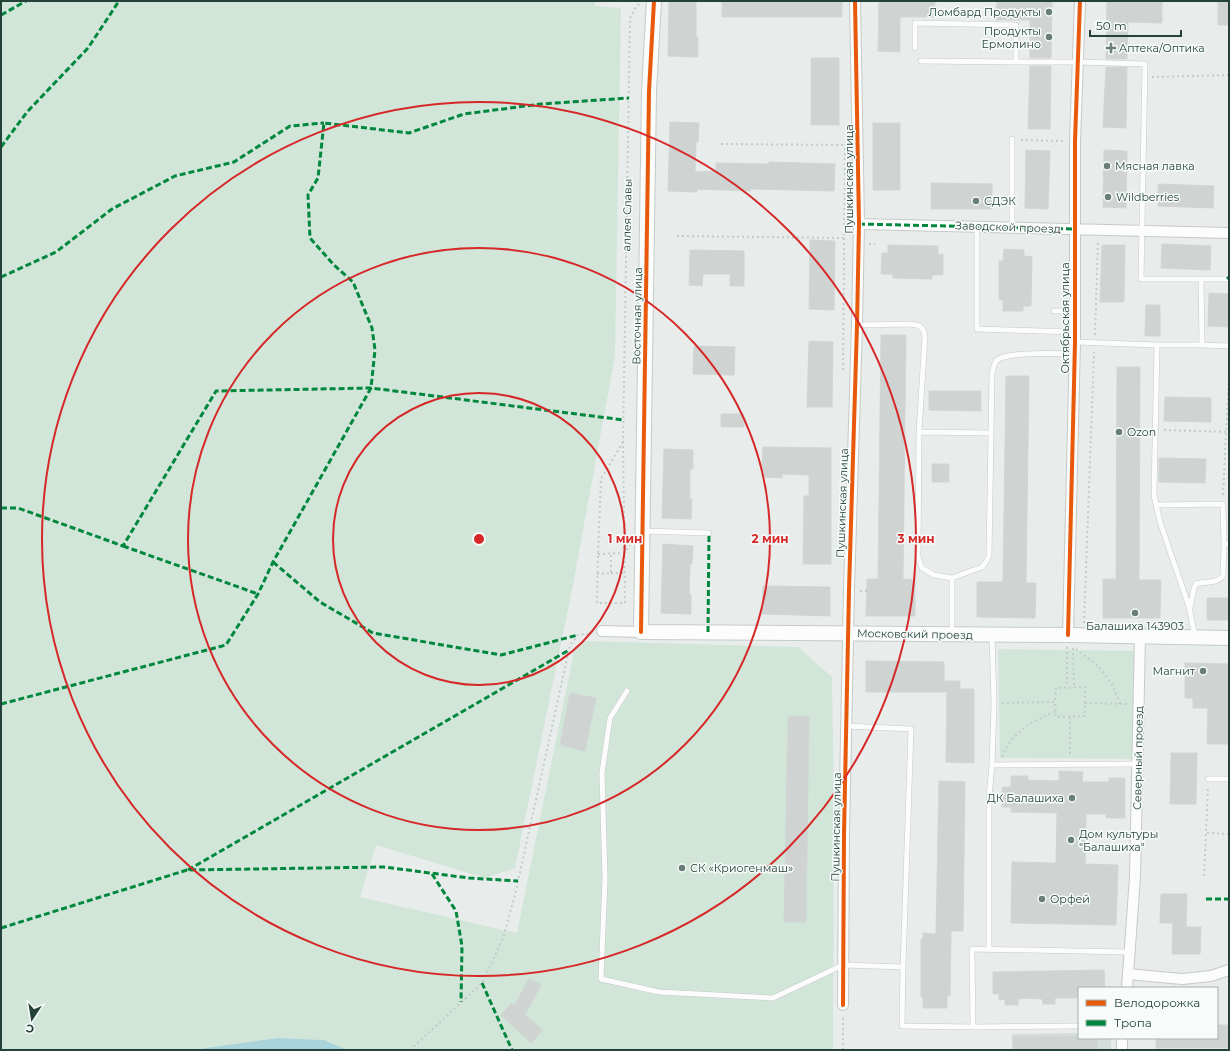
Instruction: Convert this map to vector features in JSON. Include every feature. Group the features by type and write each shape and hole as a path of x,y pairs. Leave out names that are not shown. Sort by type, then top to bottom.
{"street":[{"name":"Восточная улица","path":"641,632 649,91 654,1"},
{"name":"Пушкинская улица","path":"843,1005 846,726 859,224 855,1"},
{"name":"Октябрьская улица","path":"1067,641 1075,337 1075,141 1080,1"},
{"name":"Заводской проезд","path":"859,224 1229,233"},
{"name":"Московский проезд","path":"602,631 952,634 992,635 1067,641 1140,636 1229,638"},
{"name":"Северный проезд","path":"1126,987 1135,877 1140,636"},
{"path":"1128,974 1182,979 1210,976 1229,970"},
{"path":"1122,1039 1122,1050"}],"lane":[{"path":"915,48 915,23 1016,24 1016,62"},
{"path":"921,61 1146,64 1141,279 1227,279"},
{"path":"1012,139 1012,227"},
{"path":"977,226 977,329 1075,337 1094,343 1229,346"},
{"path":"1201,280 1202,346"},
{"path":"1054,311 1075,311"},
{"path":"857,325 911,324 919,325 923,329 925,336 919,432 918,557 922,568 934,575 952,578 982,567 989,556 993,366 997,360 1006,356 1018,354 1074,354"},
{"path":"1157,345 1154,495 1160,522 1190,610 1195,638"},
{"path":"919,432 991,433"},
{"path":"1156,505 1223,504 1226,544 1223,576 1217,581 1201,582 1196,584 1190,610"},
{"path":"642,530 709,533"},
{"path":"952,578 952,634"},
{"path":"990,949 989,797 992,766 994,703 992,635"},
{"path":"628,691 610,718 602,773 605,879 601,979 659,992 773,998 843,965 903,967"},
{"path":"846,726 911,729 902,1026 1078,1026"},
{"path":"992,766 1138,764"},
{"path":"1208,779 1229,779"},
{"path":"973,1027 972,949 1129,952"}],"path":[{"path":"1145,77 1229,75"},
{"path":"1012,139 1075,141"},
{"path":"721,144 858,145"},
{"path":"677,236 845,238"},
{"path":"1084,624 1098,240"},
{"path":"1223,504 1228,432 1229,376"},
{"path":"1155,430 1228,432"},
{"path":"623,441 601,479 598,574 625,573"},
{"path":"598,554 624,553 642,530"},
{"path":"610,554 611,573"},
{"path":"410,1050 482,983 491,966 503,938 515,895 570,645 578,635 602,631"},
{"path":"1067,641 1068,687"},
{"path":"1074,687 1073,647 1099,667 1112,684 1120,704"},
{"path":"1068,687 1085,687 1085,716 1056,717 1056,688 1068,687"},
{"path":"994,703 1056,702"},
{"path":"1085,703 1139,704"},
{"path":"1001,765 1006,746 1016,734 1027,725 1056,711"},
{"path":"1070,717 1070,765"},
{"path":"1204,876 1207,833 1208,779"},
{"path":"1207,833 1229,834"},
{"path":"843,1005 843,1050"}],"shaded area":[{"path":"1078,1033 1078,1039 1111,1039 1111,1050 1012,1050 1012,1034"}],"green space":[{"path":"1,1 595,1 595,6 621,8 615,356 572,590 515,868 485,878 376,845 360,897 517,933 574,651 579,644 584,641 798,647 832,677 834,804 833,1050 347,1050 324,1040 278,1038 191,1050 1,1050"},
{"path":"998,649 1135,651 1133,759 1000,758"}],"water":[{"path":"278,1038 324,1040 347,1050 191,1050"}],"building":[{"path":"669,1 696,1 696,37 698,37 698,57 668,56"},
{"path":"722,1 842,1 842,17 722,17"},
{"path":"879,1 935,1 934,17 900,17 900,52 878,51"},
{"path":"997,1 1052,1 1051,58 1030,58 1030,20 996,20"},
{"path":"1107,1 1162,1 1162,23 1128,22 1127,59 1106,59"},
{"path":"1218,1 1229,1 1229,25 1218,25"},
{"path":"811,58 839,58 839,125 811,125"},
{"path":"1030,66 1051,66 1050,129 1028,129"},
{"path":"1106,67 1127,67 1126,128 1103,127"},
{"path":"670,122 699,123 698,142 696,142 695,172 716,171 716,163 769,164 769,162 835,164 834,191 751,189 751,191 697,189 697,192 668,191"},
{"path":"873,123 900,123 900,190 873,190"},
{"path":"1026,150 1050,151 1048,209 1025,208"},
{"path":"1104,150 1127,151 1126,208 1103,207"},
{"path":"931,183 992,184 992,209 931,209"},
{"path":"1158,184 1214,186 1213,208 1158,206"},
{"path":"810,240 835,241 834,310 809,309"},
{"path":"1162,244 1211,246 1210,270 1161,268"},
{"path":"888,245 938,246 938,255 943,254 943,275 932,275 932,279 893,278 893,274 881,274 882,253 888,253"},
{"path":"1102,245 1125,245 1124,302 1100,302"},
{"path":"1004,249 1024,250 1024,256 1032,257 1031,306 1023,306 1023,311 1003,311 1003,300 999,300 999,261 1003,261"},
{"path":"690,250 744,251 744,286 730,286 730,274 703,274 702,286 689,285"},
{"path":"1209,293 1229,294 1229,327 1208,326"},
{"path":"1146,305 1160,305 1160,336 1145,336"},
{"path":"881,335 906,335 903,579 915,580 915,616 866,616 867,579 878,579"},
{"path":"809,341 833,342 832,407 807,407"},
{"path":"694,346 735,347 734,375 693,374"},
{"path":"1117,367 1140,367 1139,580 1161,580 1160,618 1103,618 1103,579 1116,579"},
{"path":"1006,376 1029,376 1026,583 1036,583 1035,618 977,617 977,582 1003,582"},
{"path":"929,391 981,391 981,411 929,410"},
{"path":"1165,397 1211,398 1211,422 1164,421"},
{"path":"721,414 744,414 744,427 721,427"},
{"path":"763,447 831,448 831,564 803,564 804,496 809,496 809,475 782,474 782,478 762,477"},
{"path":"664,449 693,450 693,469 690,469 690,499 692,499 691,519 662,518"},
{"path":"1159,458 1206,459 1205,483 1159,482"},
{"path":"932,464 949,464 949,482 932,482"},
{"path":"663,544 693,546 692,564 690,564 689,594 691,594 691,614 661,613"},
{"path":"763,586 830,587 830,616 762,614"},
{"path":"1207,598 1229,598 1229,620 1207,620"},
{"path":"866,661 944,662 944,681 960,681 960,689 974,689 974,763 946,762 947,692 866,692"},
{"path":"1185,663 1229,664 1229,744 1207,744 1208,708 1193,708 1193,698 1185,698"},
{"path":"570,693 596,698 585,751 560,745"},
{"path":"788,716 809,716 806,922 784,922"},
{"path":"1171,753 1197,753 1196,804 1170,804"},
{"name":"Дом культуры \"Балашиха\"","path":"1059,771 1083,772 1082,782 1109,782 1109,778 1125,778 1125,818 1106,818 1106,814 1086,814 1085,864 1118,865 1116,925 1011,923 1012,862 1056,863 1057,813 1011,812 1011,807 1002,807 1002,787 1011,787 1011,776 1028,776 1028,780 1059,781"},
{"path":"939,781 965,782 963,931 951,931 950,996 947,996 947,1008 923,1008 923,997 921,997 921,939 923,939 923,933 936,934"},
{"path":"1161,894 1187,894 1186,927 1201,927 1200,954 1172,954 1173,923 1160,923"},
{"path":"1104,970 1105,987 1078,987 1078,998 1055,998 1055,1004 1043,1004 1042,999 1024,998 1018,999 1018,1005 1005,1005 1005,999 999,1000 999,994 993,994 993,972"},
{"path":"529,978 541,985 525,1015 543,1030 531,1043 501,1015 512,1003 515,1005"},
{"path":"1218,1025 1229,1025 1229,1048 1156,1048 1156,1039 1218,1039"},
{"path":"1078,1036 1078,1039 1097,1039 1098,1050 1014,1050 1013,1037"}],"marked path":[{"path":"1,15 26,1"},
{"path":"1,147 27,112 88,48 119,1"},
{"path":"1,704 226,645 258,594 273,562 371,388 375,350 372,328 353,282 334,265 310,238 308,195 318,178 324,123 409,133 464,114 541,104 629,98"},
{"path":"1,277 56,252 112,209 175,176 234,162 290,126 324,123"},
{"path":"859,224 1075,229"},
{"path":"1,508 18,508 123,546 216,391 371,388 624,420"},
{"path":"708,632 709,533"},
{"path":"123,546 258,594"},
{"path":"273,562 320,602 373,633 501,655 578,635"},
{"path":"188,870 569,650"},
{"path":"1,928 187,870 384,867 469,878 518,881"},
{"path":"432,874 456,911 462,946 461,1002"},
{"path":"1206,899 1229,899"},
{"path":"482,983 512,1050"}],"cycle path":[{"path":"641,632 649,91 654,1"},
{"path":"843,1005 844,834 859,224 855,1"},
{"path":"1068,635 1075,342 1075,141 1080,1"}],"place":[{"name":"Ломбард Продукты","path":"1049,12"},
{"name":"Продукты Ермолино","path":"1049,37"},
{"name":"Аптека/Оптика","path":"1111,48"},
{"name":"Мясная лавка","path":"1107,166"},
{"name":"Wildberries","path":"1108,197"},
{"name":"СДЭК","path":"976,201"},
{"name":"Ozon","path":"1119,432"},
{"name":"Балашиха 143903","path":"1135,613"},
{"name":"Магнит","path":"1203,671"},
{"name":"ДК Балашиха","path":"1072,798"},
{"name":"Дом культуры \"Балашиха\"","path":"1071,840"},
{"name":"СК «Криогенмаш»","path":"682,868"},
{"name":"Орфей","path":"1042,899"}]}
